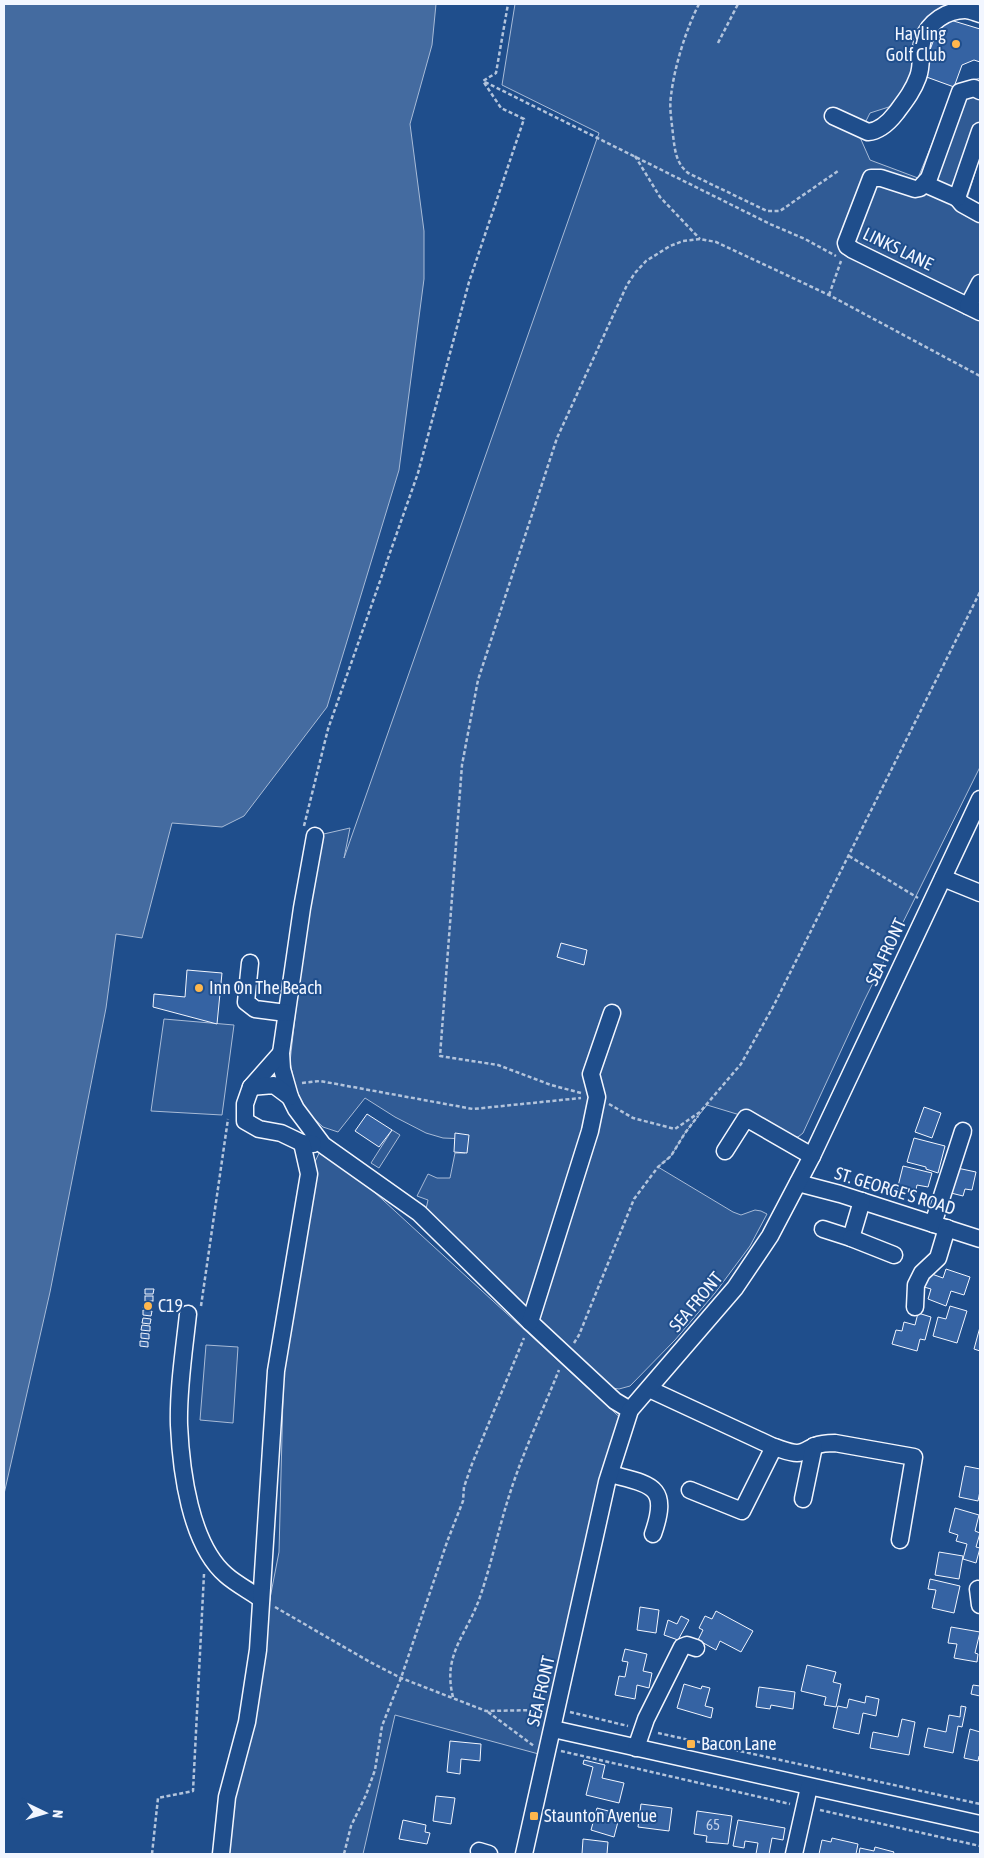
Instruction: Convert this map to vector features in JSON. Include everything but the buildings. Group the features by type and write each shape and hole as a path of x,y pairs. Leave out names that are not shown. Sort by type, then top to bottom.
{"street":[{"path":"833,116 868,132 888,123 911,94 922,64 923,40 930,26 948,13 965,10 980,14"},
{"path":"980,91 974,88 960,92 929,178 925,184 957,198 962,204 980,214"},
{"path":"957,198 980,131"},
{"name":"LINKS LANE","path":"925,184 915,189 881,178 871,178 848,235 847,246 974,309 980,283"},
{"name":"SEA FRONT","path":"524,1854 610,1474 630,1410 735,1288 770,1236 812,1156 980,803"},
{"path":"315,836 280,1053 288,1091 296,1109 323,1145 419,1213 565,1355 616,1401 630,1410"},
{"path":"943,878 980,893"},
{"path":"250,963 246,1002 255,1009 286,1013"},
{"path":"530,1322 590,1131 597,1097 591,1074 612,1013"},
{"path":"280,1053 251,1087 245,1104 245,1120 258,1129 281,1133 302,1143 323,1145"},
{"path":"251,1087 274,1085 288,1091"},
{"path":"725,1151 746,1118 812,1156"},
{"path":"915,1307 916,1285 922,1273 938,1258 940,1226 963,1131"},
{"path":"221,1854 227,1797 248,1714 258,1650 276,1371 308,1174 302,1143"},
{"name":"ST. GEORGE'S ROAD","path":"798,1183 862,1201 980,1239"},
{"path":"851,1238 862,1201"},
{"path":"824,1229 894,1255"},
{"path":"188,1314 179,1423 181,1452 192,1517 209,1554 225,1575 261,1599"},
{"path":"648,1389 774,1447 796,1453 808,1451 814,1446 823,1443 835,1443 914,1457 900,1540"},
{"path":"803,1500 814,1446"},
{"path":"690,1490 742,1511 774,1447"},
{"path":"610,1474 649,1484 654,1489 660,1513 653,1534"},
{"path":"636,1748 642,1729 682,1647 687,1645 696,1648"},
{"path":"553,1729 980,1824"},
{"path":"794,1854 809,1787"}],"path":[{"path":"699,4 688,26 671,96 670,110 675,150 681,167 697,177 767,211 774,212 780,211 838,171"},
{"path":"718,43 738,4"},
{"path":"483,81 635,155 770,224 805,239 842,260 829,295"},
{"path":"635,155 660,196 700,239"},
{"path":"700,1112 675,1129 633,1118 597,1097 551,1085 498,1065 440,1056 462,765 478,680 557,438 627,285 635,273 646,261 660,251 683,242 700,239 716,242 829,295 980,376"},
{"path":"453,1698 449,1683 450,1667 459,1639 480,1597 511,1490 565,1355 580,1335 634,1200 658,1167 671,1156 700,1112 741,1064 774,1005 980,592"},
{"path":"849,856 930,906"},
{"path":"288,1091 320,1081 473,1109 597,1097"},
{"path":"344,1854 351,1826 366,1795 375,1770 382,1726 402,1678 446,1542 463,1501 464,1488 472,1464 530,1322"},
{"path":"261,1599 370,1662 402,1678 486,1711 533,1745 980,1846"},
{"path":"486,1711 558,1709 980,1804"}],"shaded area":[{"path":"4,4 436,4 432,45 410,124 424,231 424,279 399,470 327,707 244,816 222,827 172,823 142,938 116,934 106,1008 50,1292 4,1494"},
{"path":"515,4 980,4 965,10 948,13 914,51 912,73 895,105 870,113 859,135 870,160 918,178 956,85 980,78 980,156 966,202 980,210 980,295 971,313 980,318 980,767 864,1001 803,1133 798,1137 792,1137 740,1115 707,1105 685,1133 671,1156 658,1167 733,1212 741,1215 755,1210 767,1214 750,1246 715,1293 675,1340 630,1386 619,1389 604,1384 426,1209 428,1200 417,1196 428,1174 437,1178 450,1178 455,1153 465,1153 467,1139 443,1138 426,1133 395,1117 365,1098 338,1132 323,1127 308,1113 300,1101 296,1092 290,1062 315,836 350,828 344,858 599,133 502,85"},
{"path":"164,1019 234,1025 222,1115 151,1111"},
{"path":"392,1130 400,1135 379,1168 371,1163"},
{"path":"323,1145 626,1423 546,1756 395,1715 363,1854 213,1854 251,1696 279,1552 285,1320 309,1174"},
{"path":"206,1345 238,1347 233,1423 200,1420"}],"place":[{"name":"Hayling Golf Club","path":"956,44"},
{"name":"Inn On The Beach","path":"199,988"},
{"name":"C19","path":"148,1306"},
{"name":"Bacon Lane","path":"691,1744"},
{"name":"Staunton Avenue","path":"534,1816"}]}
